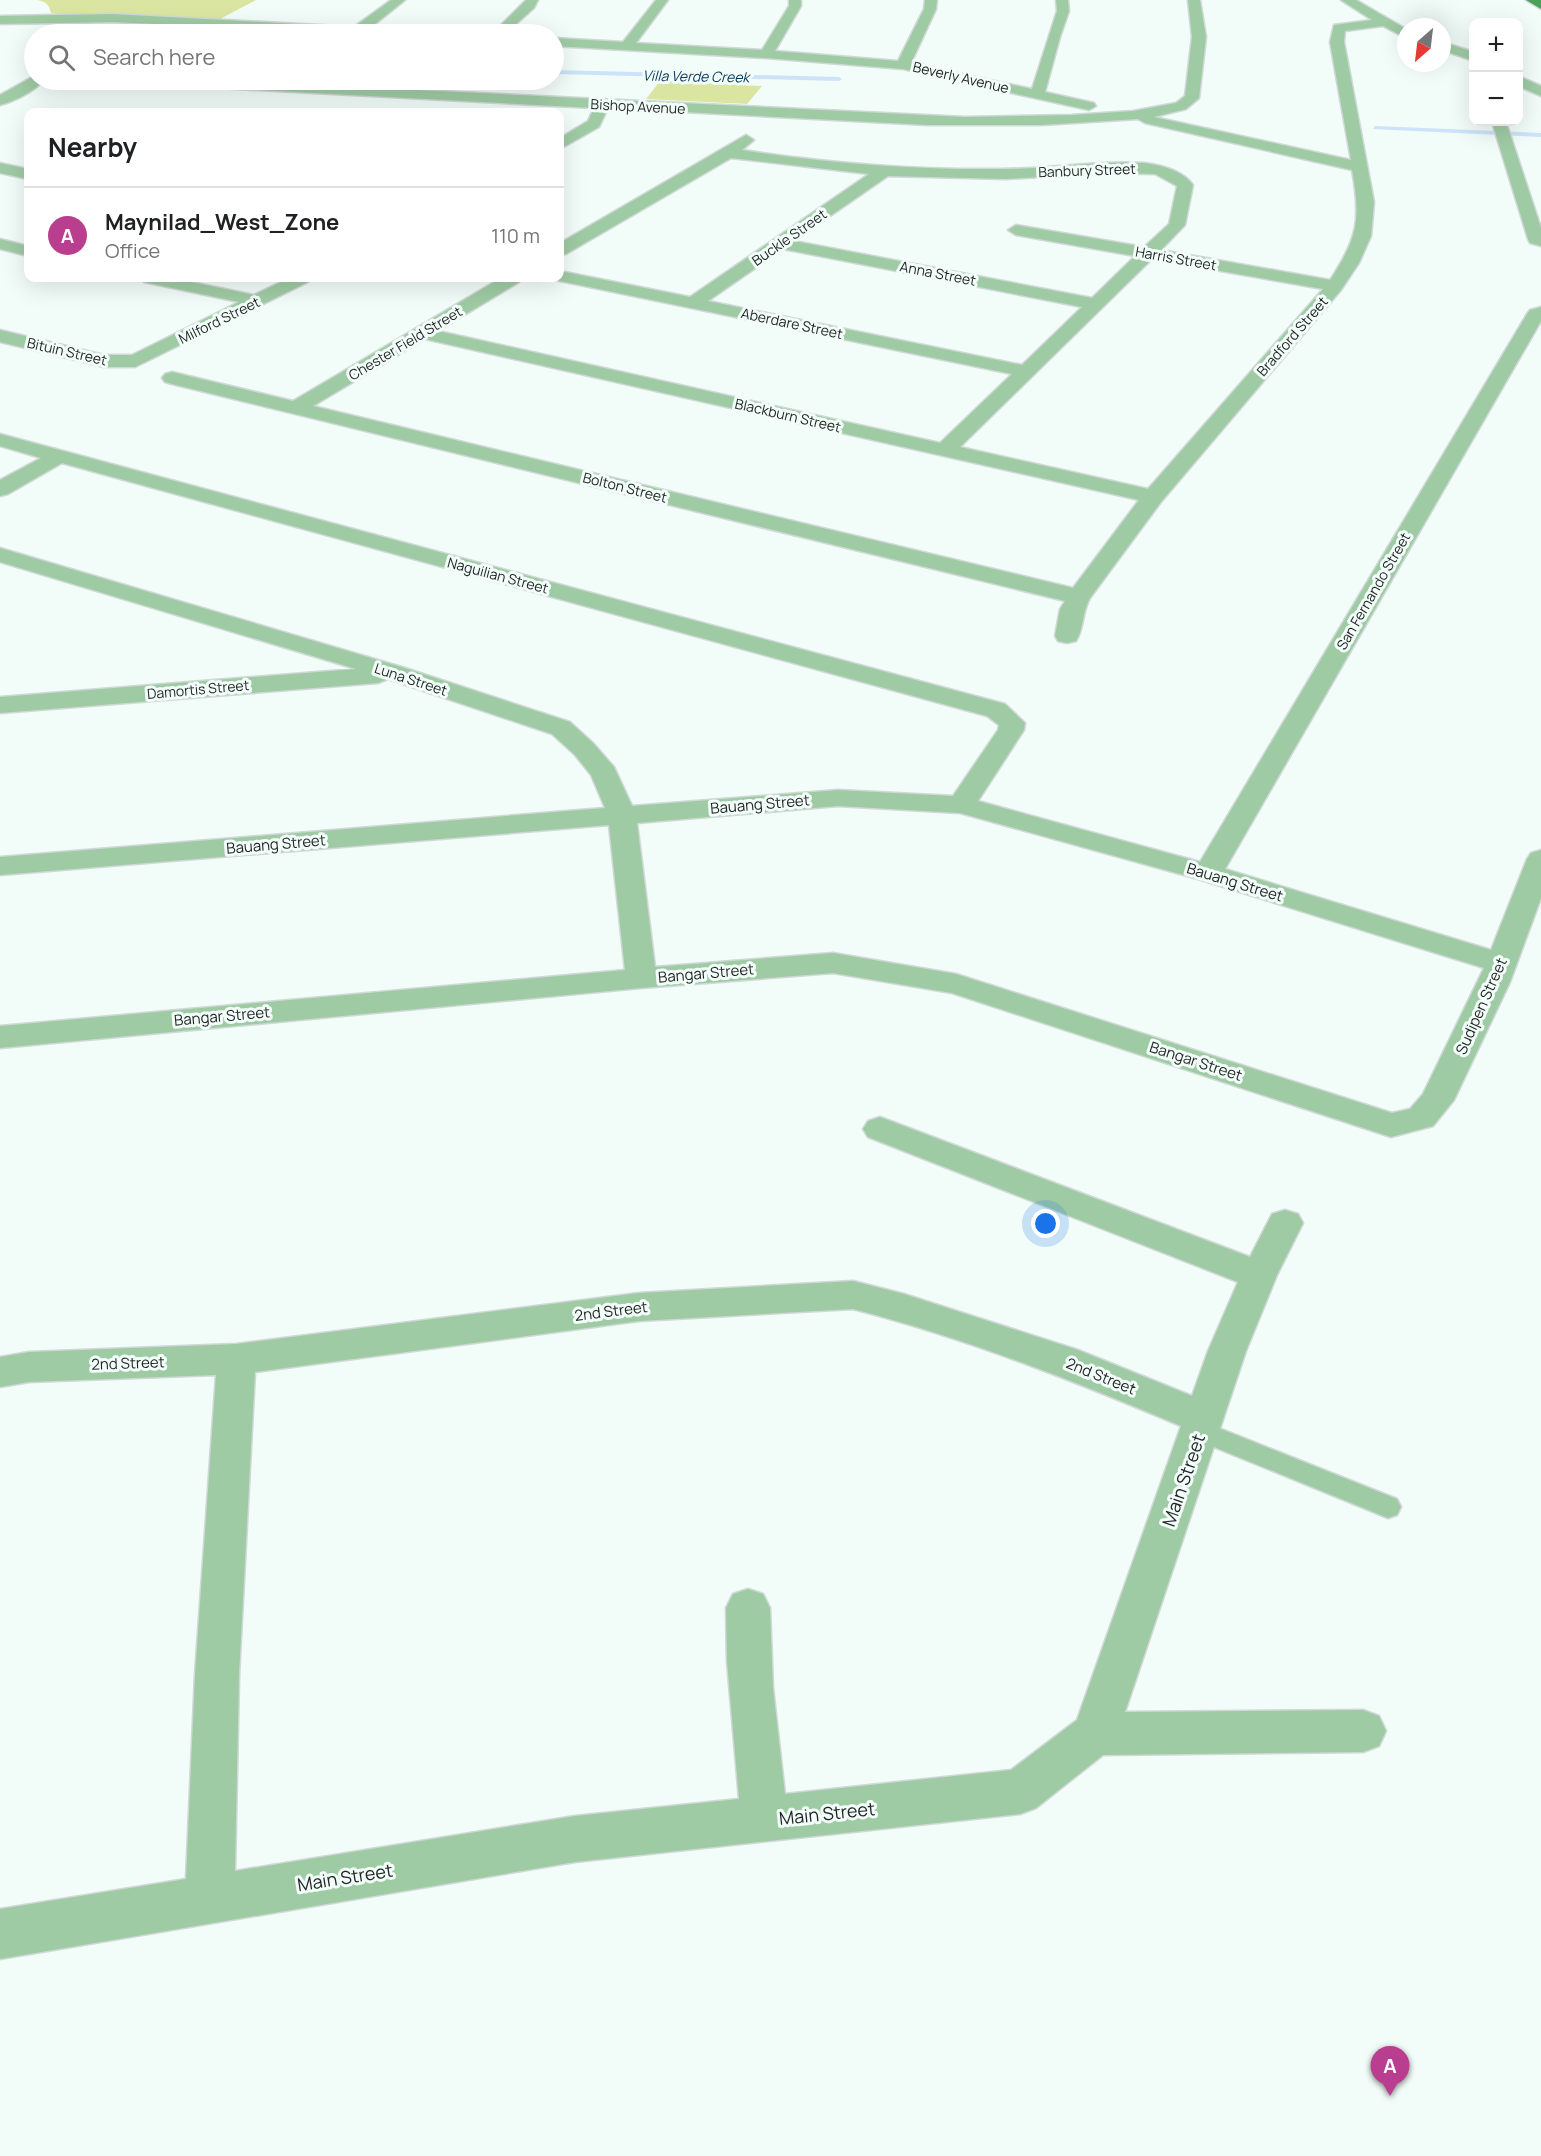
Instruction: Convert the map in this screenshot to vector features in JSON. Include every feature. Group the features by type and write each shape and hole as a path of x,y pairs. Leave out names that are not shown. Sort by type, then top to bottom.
{"main road":[{"path":"1532,0 1541,5"}],"street":[{"path":"366,24 399,0"},
{"path":"509,24 530,5 532,0"},
{"path":"627,46 662,0"},
{"path":"766,54 795,6 795,0"},
{"path":"903,65 930,9 931,0"},
{"path":"1037,95 1053,37 1063,11 1062,0"},
{"path":"1133,116 1175,109 1188,105 1192,98 1199,37 1194,0"},
{"path":"1347,0 1397,29"},
{"path":"39,4 43,12 42,19"},
{"path":"228,23 246,14"},
{"path":"0,20 113,18 244,24"},
{"name":"Bradford Street","path":"1067,636 1072,609 1079,597 1153,497 1335,286 1350,263 1363,236 1366,202 1337,42 1339,28 1383,22"},
{"name":"Beverly Avenue","path":"564,43 766,54 903,65 1360,167"},
{"path":"1451,49 1469,56"},
{"path":"1523,80 1541,80"},
{"path":"1523,82 1541,92"},
{"path":"0,101 24,89"},
{"name":"Bishop Avenue","path":"335,90 985,121 1133,116"},
{"path":"564,142 594,124 603,104"},
{"path":"564,248 744,143 752,132 756,111"},
{"path":"1500,130 1536,239 1541,242"},
{"name":"Banbury Street","path":"729,153 810,165 884,171 1007,174 1119,167 1163,171 1175,175 1185,185 1177,225 945,450"},
{"path":"0,168 24,173"},
{"name":"Buckle Street","path":"693,303 884,171"},
{"name":"Harris Street","path":"1016,230 1335,286"},
{"name":"Anna Street","path":"780,243 1096,304"},
{"path":"0,244 24,250"},
{"name":"Aberdare Street","path":"564,277 1025,371"},
{"path":"169,282 257,301"},
{"name":"Milford Street","path":"135,361 294,282"},
{"name":"Chester Field Street","path":"296,408 506,282"},
{"name":"San Fernando Street","path":"1208,873 1536,314 1541,313"},
{"name":"Blackburn Street","path":"423,333 1153,497"},
{"name":"Bituin Street","path":"0,336 104,361 135,361"},
{"name":"Bolton Street","path":"172,378 1079,597"},
{"name":"Naguilian Street","path":"0,440 996,710 1012,723 1011,730 961,805"},
{"path":"0,489 60,456"},
{"name":"Luna Street","path":"0,555 396,673 561,728 584,749 604,773 622,816 640,978"},
{"name":"Damortis Street","path":"0,705 396,673"},
{"name":"Bauang Street","path":"0,866 838,798 961,805 1208,873 1500,963"},
{"name":"Sudipen Street","path":"1391,1125 1421,1118 1437,1100 1494,982 1541,859"},
{"name":"Bangar Street","path":"0,1037 640,978 833,963 956,984 1391,1125"},
{"path":"880,1129 1259,1275"},
{"name":"Main Street","path":"0,1934 575,1839 1020,1792 1095,1734 1227,1351 1259,1275 1285,1223"},
{"name":"2nd Street","path":"0,1372 29,1367 236,1359 639,1307 853,1294 904,1308 1064,1361 1202,1424"},
{"path":"210,1899 217,1675 236,1359"},
{"path":"748,1608 749,1660 765,1819"},
{"path":"1095,1734 1363,1731"}],"lane":[{"path":"1202,1424 1388,1507"}],"green space":[{"path":"37,0 256,0 220,19 56,14 51,13 47,4"},
{"path":"660,81 762,86 747,104 646,99"}],"waterway":[{"name":"Villa Verde Creek","path":"564,72 839,79"},
{"name":"Villa Verde Creek","path":"1375,128 1541,135"}],"place":[{"name":"Maynilad_West_Zone","path":"1390,2096"}]}
